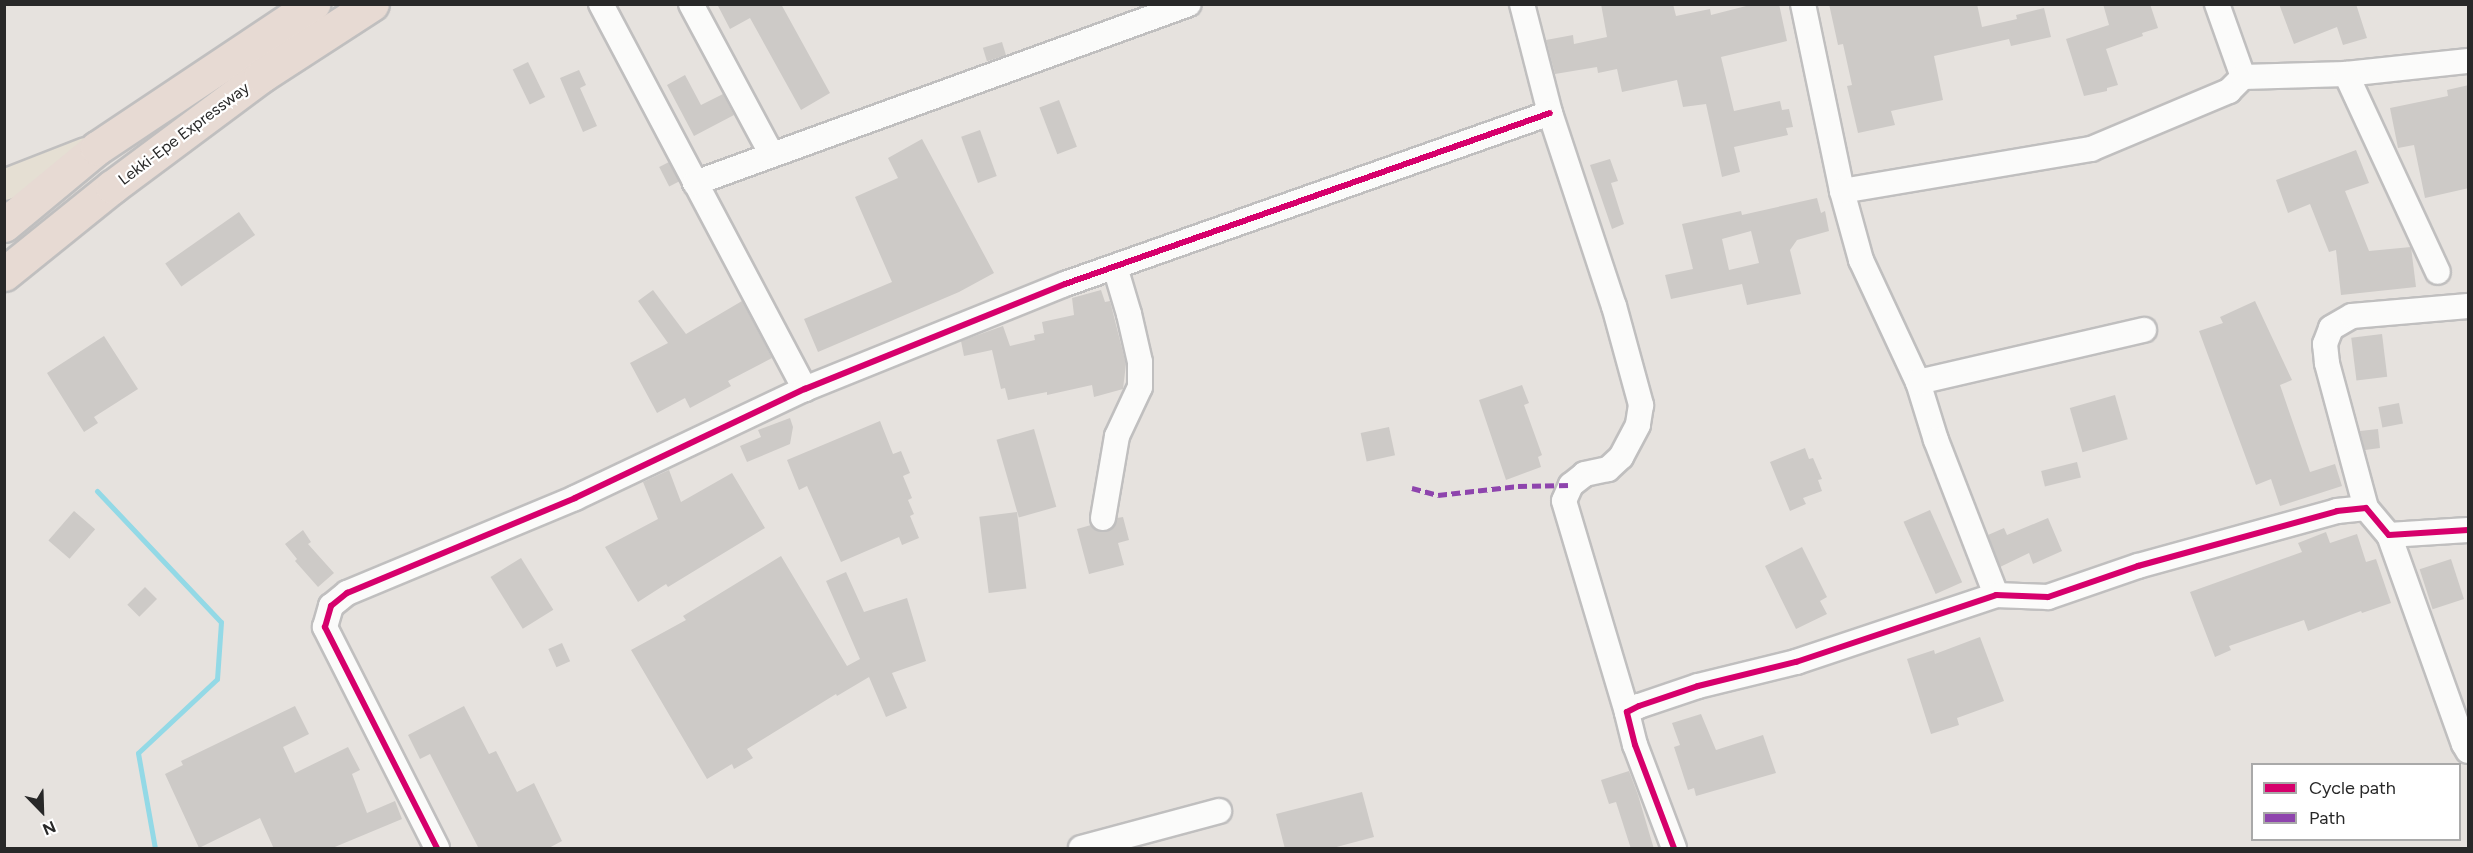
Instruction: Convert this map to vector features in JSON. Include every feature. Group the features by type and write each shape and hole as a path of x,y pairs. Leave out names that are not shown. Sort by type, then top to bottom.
{"highway":[{"name":"Lekki-Epe Expressway","path":"4,225 97,148 313,4"},
{"name":"Lekki-Epe Expressway","path":"4,274 112,188 261,76 372,4"}],"main road":[{"path":"4,185 97,148"}],"street":[{"path":"601,4 805,389"},
{"path":"692,4 772,155"},
{"path":"695,183 1189,4"},
{"path":"1522,4 1550,113 1614,306 1641,405 1638,425 1621,457 1608,469 1584,474 1571,485 1563,501 1635,745 1674,849"},
{"path":"1803,4 1842,191 1861,260 1918,382 1935,440 1996,595"},
{"path":"2217,4 2243,77"},
{"path":"1842,191 2091,149 2229,91 2243,77 2346,74 2469,61"},
{"path":"2346,74 2438,272"},
{"path":"437,849 325,627 331,606 347,592 575,498 805,389 1065,284 1550,113"},
{"path":"1103,518 1117,436 1140,387 1138,353 1115,267"},
{"path":"2469,306 2352,316 2331,328 2325,344 2327,363 2366,508 2389,535 2464,744 2469,751"},
{"path":"1918,382 2144,330"},
{"path":"1627,712 1698,686 1796,662 1996,595 2048,597 2138,566 2337,511 2366,508"},
{"path":"2389,535 2469,530"},
{"path":"1081,849 1219,811"}],"building":[{"path":"717,4 781,4 830,93 801,110 750,18 730,29"},
{"path":"1601,4 1673,4 1676,16 1710,9 1711,15 1754,4 1779,4 1787,41 1721,57 1734,111 1780,101 1782,110 1789,109 1793,127 1786,128 1788,135 1734,147 1740,172 1722,177 1706,104 1683,107 1677,80 1622,92 1617,69 1598,73 1597,67 1555,74 1546,40 1573,35 1574,44 1607,37"},
{"path":"1829,4 1977,4 1982,27 2017,19 2016,15 2044,8 2051,37 2011,46 2009,39 1934,56 1943,100 1891,111 1895,125 1858,133 1847,86 1852,85 1843,44 1838,45"},
{"path":"2103,4 2150,4 2158,28 2142,33 2143,36 2106,49 2118,85 2107,88 2107,91 2084,96 2066,39 2109,25"},
{"path":"2279,4 2356,4 2367,38 2343,45 2337,27 2294,44"},
{"path":"1002,42 1006,55 987,61 983,48"},
{"path":"528,62 545,97 530,105 513,69"},
{"path":"579,70 586,85 580,88 597,126 583,132 560,78"},
{"path":"685,75 701,105 723,94 734,115 694,136 667,85"},
{"path":"2469,85 2469,188 2425,198 2414,145 2398,148 2390,108 2448,96 2447,90"},
{"path":"1059,100 1077,147 1057,154 1039,108"},
{"path":"980,130 997,176 978,183 961,137"},
{"path":"922,139 994,273 959,292 818,352 804,319 892,282 855,197 898,178 888,158"},
{"path":"2356,150 2369,183 2345,191 2369,251 2411,247 2416,287 2341,295 2336,250 2329,252 2310,204 2288,213 2276,180"},
{"path":"1610,159 1618,181 1611,183 1624,224 1612,229 1590,165"},
{"path":"669,162 679,182 669,187 659,167"},
{"path":"1817,198 1821,213 1825,211 1829,231 1797,240 1790,250 1801,294 1747,305 1742,284 1671,299 1665,275 1693,269 1682,224 1741,211 1742,215","holes":["1751,231 1759,263 1729,270 1722,239"]},
{"path":"239,212 255,235 181,287 165,264"},
{"path":"653,290 686,334 742,301 772,358 728,381 731,386 690,408 685,398 657,413 630,363 668,343 638,301"},
{"path":"1101,290 1105,302 1110,301 1126,364 1123,389 1094,397 1092,385 1047,395 1047,392 1008,400 1005,388 1001,389 992,350 964,356 961,341 1003,326 1010,346 1035,340 1034,335 1044,333 1042,322 1074,315 1072,298"},
{"path":"2255,301 2292,380 2280,385 2310,472 2335,464 2342,486 2280,506 2271,479 2256,485 2199,331 2223,323 2220,317"},
{"path":"2382,334 2387,377 2356,380 2351,338"},
{"path":"104,336 138,389 94,417 98,423 84,432 47,373"},
{"path":"1522,385 1529,403 1524,405 1542,455 1538,457 1541,467 1506,480 1479,400"},
{"path":"2115,395 2128,439 2083,452 2070,408"},
{"path":"2399,403 2403,424 2382,428 2378,407"},
{"path":"790,418 793,427 790,444 747,462 740,446 761,437 758,430"},
{"path":"880,421 893,454 901,451 910,473 903,476 912,498 908,500 914,514 910,516 919,538 902,545 899,537 841,562 807,486 799,490 787,460"},
{"path":"1389,427 1395,455 1367,461 1361,433"},
{"path":"1034,429 1056,507 1019,518 997,440"},
{"path":"2378,429 2380,448 2365,450 2360,431"},
{"path":"1805,448 1809,459 1813,458 1822,479 1818,480 1822,491 1803,498 1806,504 1790,511 1770,462"},
{"path":"2077,462 2081,478 2045,486 2041,471"},
{"path":"669,470 681,502 732,473 765,528 668,587 666,584 638,602 605,547 658,519 643,482"},
{"path":"1930,510 1962,582 1936,594 1904,522"},
{"path":"74,511 95,529 70,559 48,540"},
{"path":"1017,512 1026,588 989,593 979,517"},
{"path":"1123,517 1129,540 1118,543 1124,565 1089,574 1077,529 1091,525 1100,532 1107,531 1114,527 1117,518"},
{"path":"2048,518 2062,551 2033,564 2029,553 2000,567 1988,535 2004,528 2007,535"},
{"path":"303,530 311,542 308,544 334,573 318,587 295,561 297,559 285,544"},
{"path":"2326,532 2330,543 2357,534 2366,562 2376,559 2391,603 2362,613 2361,611 2308,631 2304,620 2229,646 2231,650 2215,657 2190,592 2302,552 2298,543"},
{"path":"1802,547 1827,597 1820,601 1827,614 1796,629 1765,566"},
{"path":"781,556 847,666 860,659 826,581 846,572 864,612 907,598 926,661 892,673 907,708 886,717 869,677 837,696 836,694 747,749 753,758 734,769 732,764 707,779 631,650 686,620 683,616"},
{"path":"521,558 553,610 523,629 490,577"},
{"path":"2451,559 2464,599 2433,609 2420,569"},
{"path":"145,587 157,599 139,617 127,605"},
{"path":"1980,637 2004,701 1957,718 1959,725 1931,734 1907,659 1934,650 1935,654"},
{"path":"562,643 570,661 556,667 548,649"},
{"path":"295,706 309,734 283,747 295,773 348,747 360,770 352,774 367,813 395,801 402,819 330,849 274,849 260,818 199,848 165,774 183,765 181,761"},
{"path":"464,706 489,754 496,751 517,792 534,783 562,841 547,849 479,849 430,754 420,759 408,735"},
{"path":"1701,714 1716,750 1763,735 1776,773 1696,796 1694,788 1688,790 1674,747 1680,745 1672,723"},
{"path":"1629,771 1654,849 1631,849 1616,802 1609,804 1601,780"},
{"path":"1362,792 1374,837 1329,849 1285,849 1276,814"}],"waterway":[{"path":"97,491 221,622 217,679 138,753 155,848"}],"marked path":[{"path":"1412,488 1438,495 1518,486 1571,485"}],"cycle path":[{"path":"437,848 325,627 331,606 347,593 575,498 805,389 1065,284 1550,113"},
{"path":"1674,848 1635,745 1627,712 1639,706 1698,686 1796,662 1996,595 2048,597 2138,566 2337,511 2366,508 2389,535 2468,530"}]}
